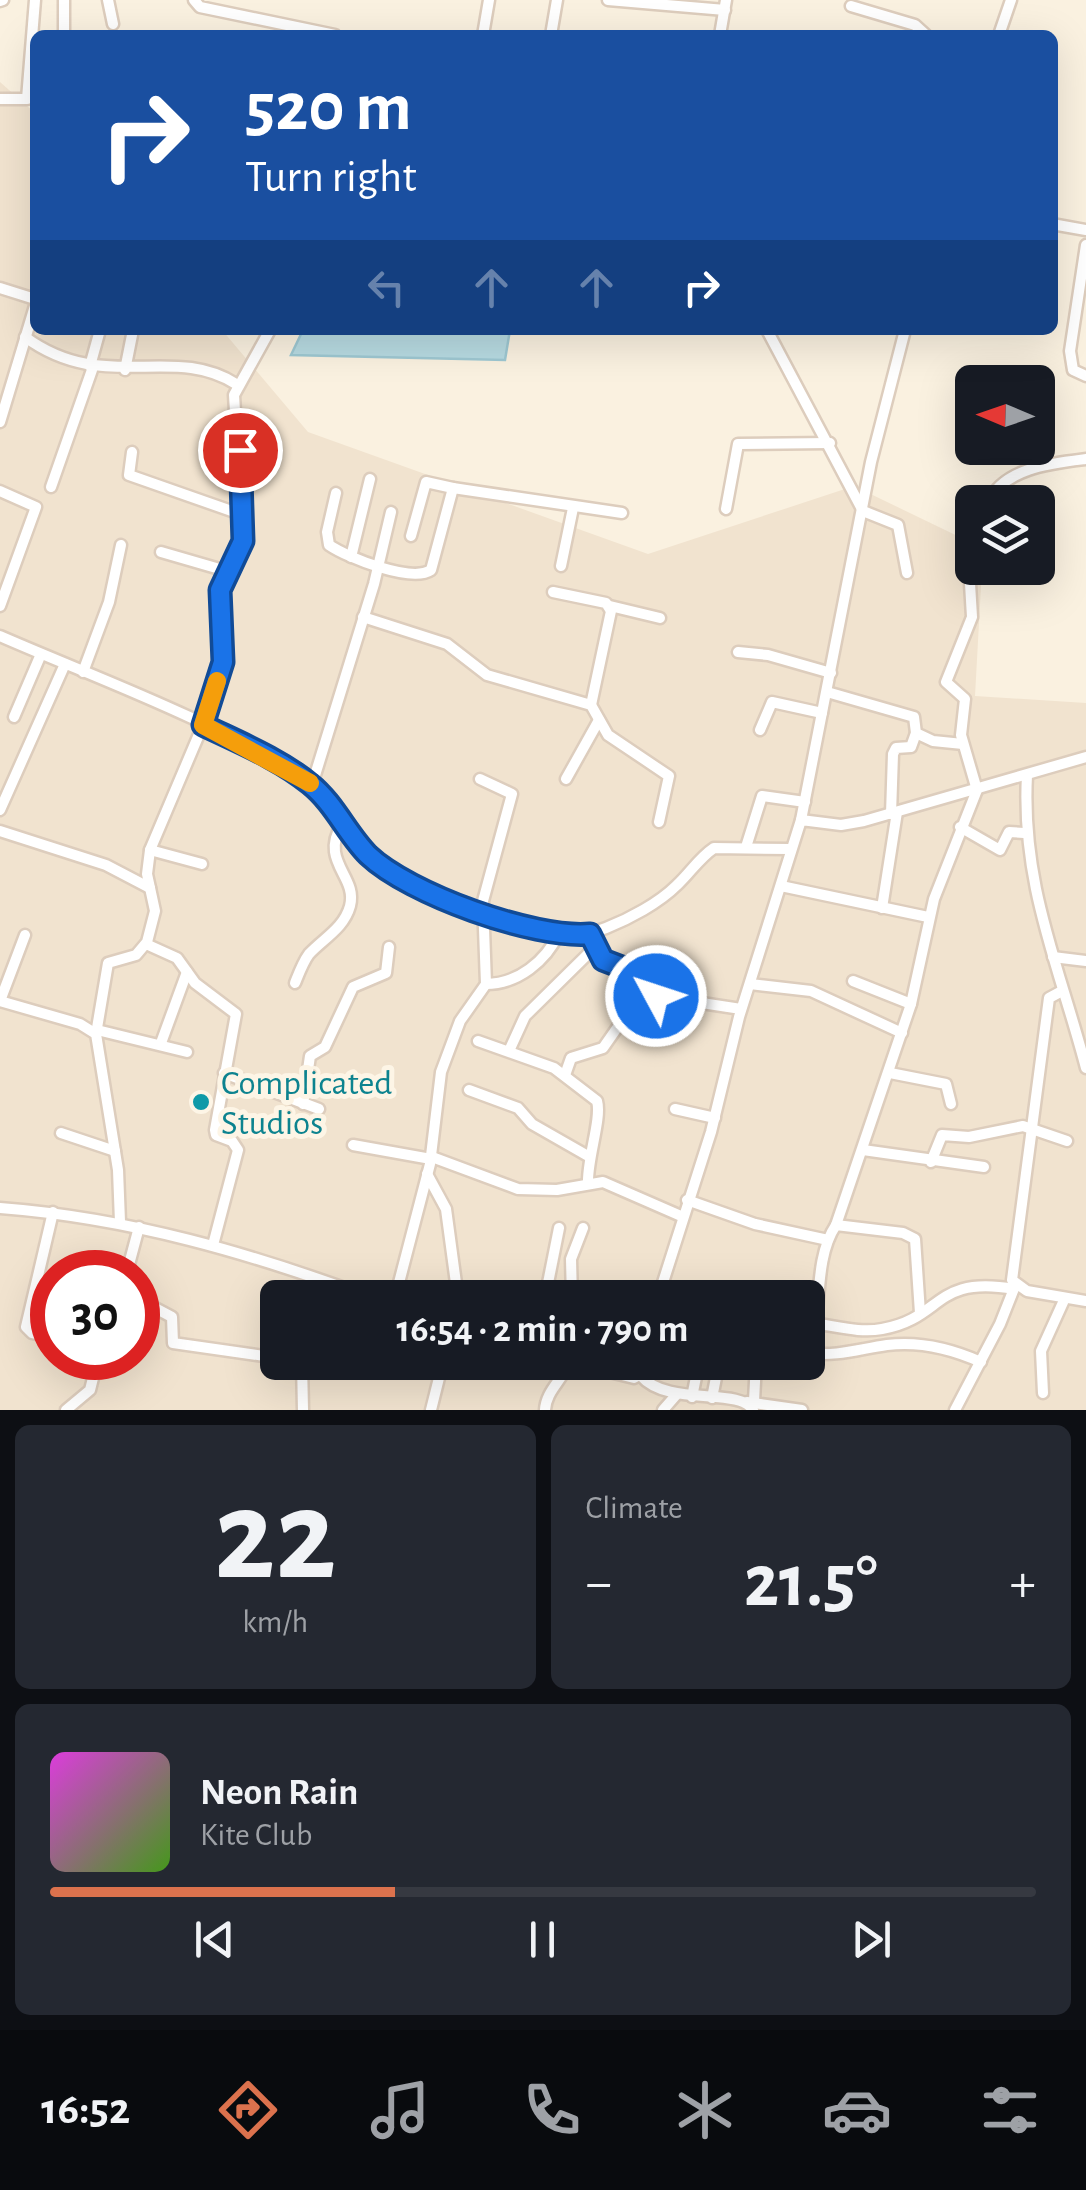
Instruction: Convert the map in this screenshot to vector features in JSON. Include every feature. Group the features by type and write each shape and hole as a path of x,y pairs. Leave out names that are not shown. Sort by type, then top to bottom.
{"street":[{"path":"33,30 35,0"},
{"path":"64,0 64,30"},
{"path":"108,0 114,24"},
{"path":"194,0 200,7 312,30"},
{"path":"483,30 489,0"},
{"path":"551,30 557,0"},
{"path":"608,0 725,5 721,30"},
{"path":"1000,30 1012,0"},
{"path":"851,6 915,24 921,30"},
{"path":"0,98 28,99 30,71"},
{"path":"1058,225 1086,230"},
{"path":"1086,245 1071,364 1086,376"},
{"path":"0,288 30,300"},
{"path":"0,422 30,320"},
{"path":"51,487 99,335"},
{"path":"125,370 132,335"},
{"path":"120,1222 115,1151 97,1032 108,963 136,956 146,944 154,911 150,850 165,805 203,725 223,662 220,590 243,541 238,383 267,335"},
{"path":"770,335 863,512 898,525 907,573"},
{"path":"663,1280 715,1118 741,1009 801,820 863,512 905,335"},
{"path":"25,337 50,354 92,366 125,370 186,367 238,383"},
{"path":"1072,340 1086,343"},
{"path":"726,508 738,444 830,443"},
{"path":"132,452 130,475 242,515"},
{"path":"1000,485 1032,468 1086,460"},
{"path":"351,557 370,479"},
{"path":"410,536 426,482 622,513"},
{"path":"336,493 326,540 333,549 378,567 428,574 453,488"},
{"path":"0,491 30,502 36,510 0,606"},
{"path":"561,566 573,508"},
{"path":"312,785 391,512"},
{"path":"84,672 109,602 121,544"},
{"path":"161,552 230,572"},
{"path":"824,1280 828,1240 912,1004 928,917 976,790 962,744 965,699 946,678 972,616 970,585"},
{"path":"554,592 660,618"},
{"path":"610,606 608,639 591,705 608,735 669,776 659,822"},
{"path":"362,618 447,644 487,675 591,705"},
{"path":"0,636 203,725 312,785 384,868 482,912 559,933 590,934 620,922 672,890 711,850 790,849"},
{"path":"738,652 768,655 831,673"},
{"path":"14,717 41,654"},
{"path":"0,810 65,664"},
{"path":"827,692 914,717 916,733 912,746 896,748 893,754 894,813 882,908"},
{"path":"760,730 772,702 822,713"},
{"path":"566,779 598,720"},
{"path":"916,733 933,741 962,744"},
{"path":"801,820 841,825 1086,756"},
{"path":"1027,775 1024,832 1053,957 1086,1068"},
{"path":"400,1280 431,1158 441,1072 456,1030 486,984 482,912 512,794 480,779"},
{"path":"746,847 762,796 805,802"},
{"path":"295,983 308,955 341,924 350,905 351,890 335,862 335,840 342,824"},
{"path":"960,828 1000,850 1009,832 1024,832"},
{"path":"0,831 106,865 150,889"},
{"path":"150,850 202,864"},
{"path":"781,886 826,892 928,917"},
{"path":"486,984 517,979 546,956 559,933"},
{"path":"25,934 0,1001 97,1032 161,1042 188,1052"},
{"path":"590,934 593,949 610,964 650,978 656,996 741,1009"},
{"path":"146,944 176,958 194,984 236,1014 216,1133 238,1150 213,1245"},
{"path":"304,1104 310,1056 324,1047 354,987 386,973 389,947"},
{"path":"509,1051 525,1016 593,949"},
{"path":"1053,957 1086,960"},
{"path":"161,1042 187,972"},
{"path":"853,981 912,1004"},
{"path":"750,984 811,991 902,1033"},
{"path":"955,1410 1014,1287 1012,1274 1050,998 1062,991"},
{"path":"565,1075 571,1058 603,1048 624,1018"},
{"path":"478,1041 565,1075 599,1106 588,1156 588,1183"},
{"path":"224,1074 319,1108"},
{"path":"890,1074 946,1084 950,1104"},
{"path":"469,1090 518,1108 532,1124 588,1156"},
{"path":"675,1110 715,1118"},
{"path":"931,1162 942,1135 969,1137 1032,1127 1067,1141"},
{"path":"61,1133 115,1151"},
{"path":"354,1144 431,1158 518,1189 557,1190 604,1182 681,1216"},
{"path":"863,1150 984,1166"},
{"path":"427,1174 446,1209 456,1280"},
{"path":"687,1200 755,1224 828,1240"},
{"path":"0,1208 120,1222 213,1245 318,1280"},
{"path":"44,1250 53,1212"},
{"path":"836,1225 915,1239 920,1313"},
{"path":"133,1250 139,1227"},
{"path":"549,1280 559,1228"},
{"path":"572,1280 571,1259 584,1228"},
{"path":"825,1325 876,1330 920,1313 959,1287 980,1284 1086,1301"},
{"path":"1043,1393 1040,1351 1065,1298"},
{"path":"160,1307 172,1317 173,1343 260,1355"},
{"path":"825,1353 848,1354 898,1344 958,1352 981,1362"},
{"path":"66,1410 90,1390 92,1380"},
{"path":"302,1380 303,1410"},
{"path":"431,1410 436,1380"},
{"path":"545,1410 548,1394 562,1380"},
{"path":"645,1380 669,1405 692,1396 802,1410"},
{"path":"692,1396 695,1380"},
{"path":"712,1398 716,1380"}],"shaded area":[{"path":"0,82 30,109 30,335 226,335 308,432 648,554 854,486 955,535 955,585 981,585 975,696 1086,703 1086,1410 0,1410"}],"water":[{"path":"301,335 509,335 505,360 291,355"}],"slow traffic":[{"path":"217,681 203,725 310,783"}],"place":[{"name":"Complicated Studios","path":"201,1102"}],"route":[{"path":"240,450 243,541 237,561 220,590 223,662 203,725 312,785 355,841 384,868 482,912 559,933 590,934 593,949 603,960 650,978 656,996"}]}
